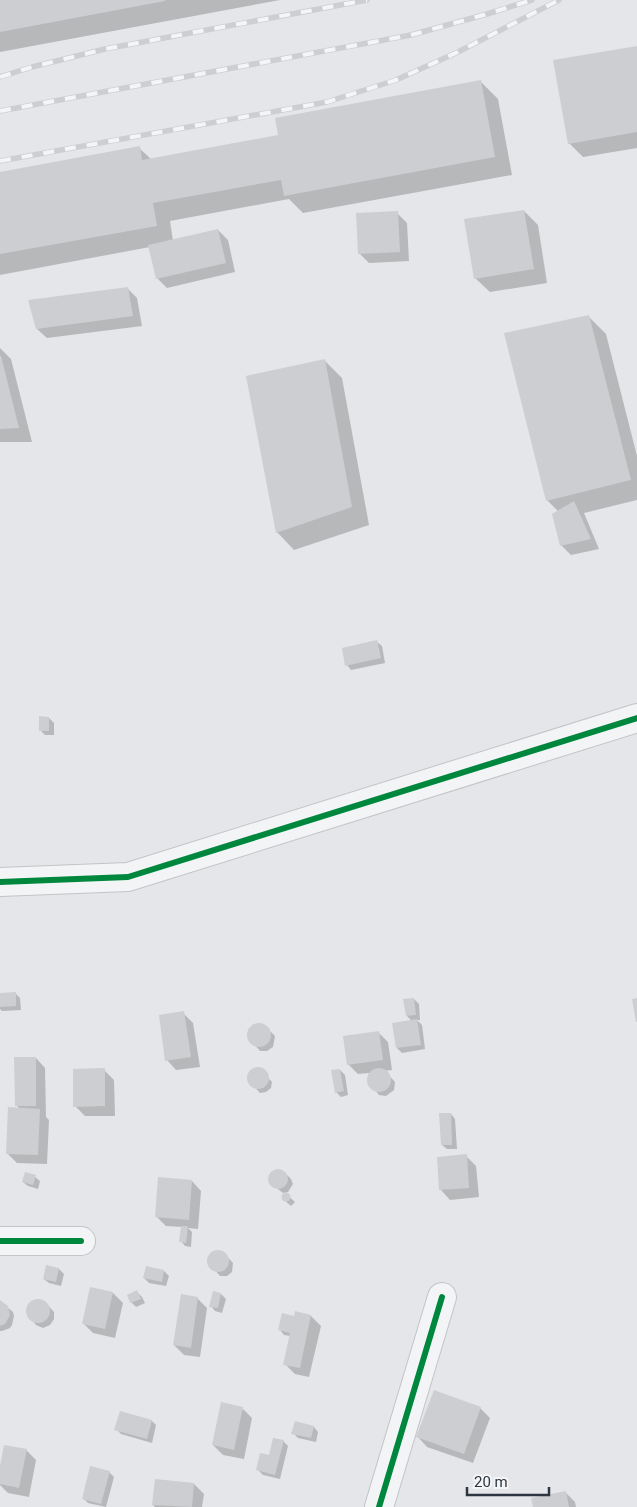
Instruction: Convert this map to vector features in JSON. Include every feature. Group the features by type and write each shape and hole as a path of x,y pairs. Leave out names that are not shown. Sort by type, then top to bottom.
{"street":[{"path":"0,882 128,877 637,718"},
{"path":"0,1241 81,1241"},
{"path":"379,1507 442,1298"}],"building":[{"path":"0,0 165,0 165,1 0,32"},
{"path":"637,46 637,132 568,144 553,60"},
{"path":"481,80 495,157 284,196 281,180 153,203 157,226 0,254 0,172 140,146 142,160 278,135 275,118"},
{"path":"524,210 534,269 474,279 464,219"},
{"path":"398,211 400,252 358,254 356,213"},
{"path":"218,229 226,263 156,279 148,245"},
{"path":"128,287 133,316 36,329 28,300"},
{"path":"589,315 631,480 546,501 504,333"},
{"path":"1,356 19,428 0,429"},
{"path":"325,359 352,507 276,533 246,376"},
{"path":"574,501 591,539 560,546 552,514"},
{"path":"377,640 381,658 345,666 342,648"},
{"path":"39,716 49,717 49,731 39,731"},
{"path":"16,992 16,1006 0,1007 0,993"},
{"path":"414,998 416,1015 406,1016 403,999"},
{"path":"637,998 637,1022 636,1022 632,999"},
{"path":"184,1011 191,1057 165,1061 159,1015"},
{"path":"417,1019 421,1045 396,1048 392,1023"},
{"path":"259,1023 268,1026 271,1035 268,1044 259,1047 250,1044 247,1035 250,1026"},
{"path":"379,1031 383,1060 347,1065 343,1036"},
{"path":"14,1057 36,1057 36,1106 15,1106"},
{"path":"258,1067 268,1074 269,1078 262,1088 258,1089 248,1082 247,1078 254,1068"},
{"path":"105,1068 105,1106 73,1107 73,1069"},
{"path":"379,1068 388,1071 391,1080 388,1089 379,1092 370,1089 367,1080 370,1071"},
{"path":"340,1069 344,1091 335,1093 331,1070"},
{"path":"8,1107 40,1109 38,1155 6,1154"},
{"path":"439,1113 451,1113 452,1145 441,1145"},
{"path":"467,1154 469,1188 439,1190 437,1157"},
{"path":"278,1169 285,1172 288,1179 285,1186 278,1189 271,1186 268,1179 271,1172"},
{"path":"25,1172 36,1175 33,1185 22,1182"},
{"path":"158,1177 192,1180 189,1220 155,1217"},
{"path":"286,1192 291,1197 286,1202 281,1197"},
{"path":"181,1226 188,1226 186,1243 179,1242"},
{"path":"218,1250 226,1253 229,1261 226,1269 218,1272 210,1269 207,1261 210,1253"},
{"path":"46,1265 59,1268 56,1282 43,1279"},
{"path":"146,1266 164,1270 162,1282 143,1278"},
{"path":"90,1287 113,1292 105,1329 82,1324"},
{"path":"137,1290 141,1299 130,1303 127,1295"},
{"path":"213,1291 221,1293 218,1308 209,1307"},
{"path":"181,1294 198,1297 191,1348 173,1345"},
{"path":"33,1299 43,1299 50,1306 50,1316 43,1323 33,1323 26,1316 26,1306"},
{"path":"0,1300 8,1306 10,1315 5,1324 0,1326"},
{"path":"295,1311 311,1315 300,1368 283,1365 290,1333 278,1330 282,1313 294,1316"},
{"path":"434,1390 481,1407 464,1454 416,1437"},
{"path":"221,1402 243,1407 234,1450 212,1445"},
{"path":"120,1411 152,1420 147,1439 114,1430"},
{"path":"295,1421 314,1426 311,1438 291,1434"},
{"path":"273,1438 284,1440 275,1475 256,1470 260,1453 269,1455"},
{"path":"4,1445 27,1449 19,1488 0,1484 0,1466"},
{"path":"90,1466 110,1471 101,1504 82,1499"},
{"path":"155,1479 194,1483 192,1507 152,1505"},
{"path":"566,1491 569,1507 533,1507 531,1498"}],"railway":[{"path":"0,77 105,49 367,0"},
{"path":"0,111 411,35 532,0"},
{"path":"0,161 327,102 396,80 458,52 559,0"}],"cycle path":[{"path":"0,882 128,877 637,718"},
{"path":"0,1241 81,1241"},
{"path":"379,1507 442,1297"}]}
